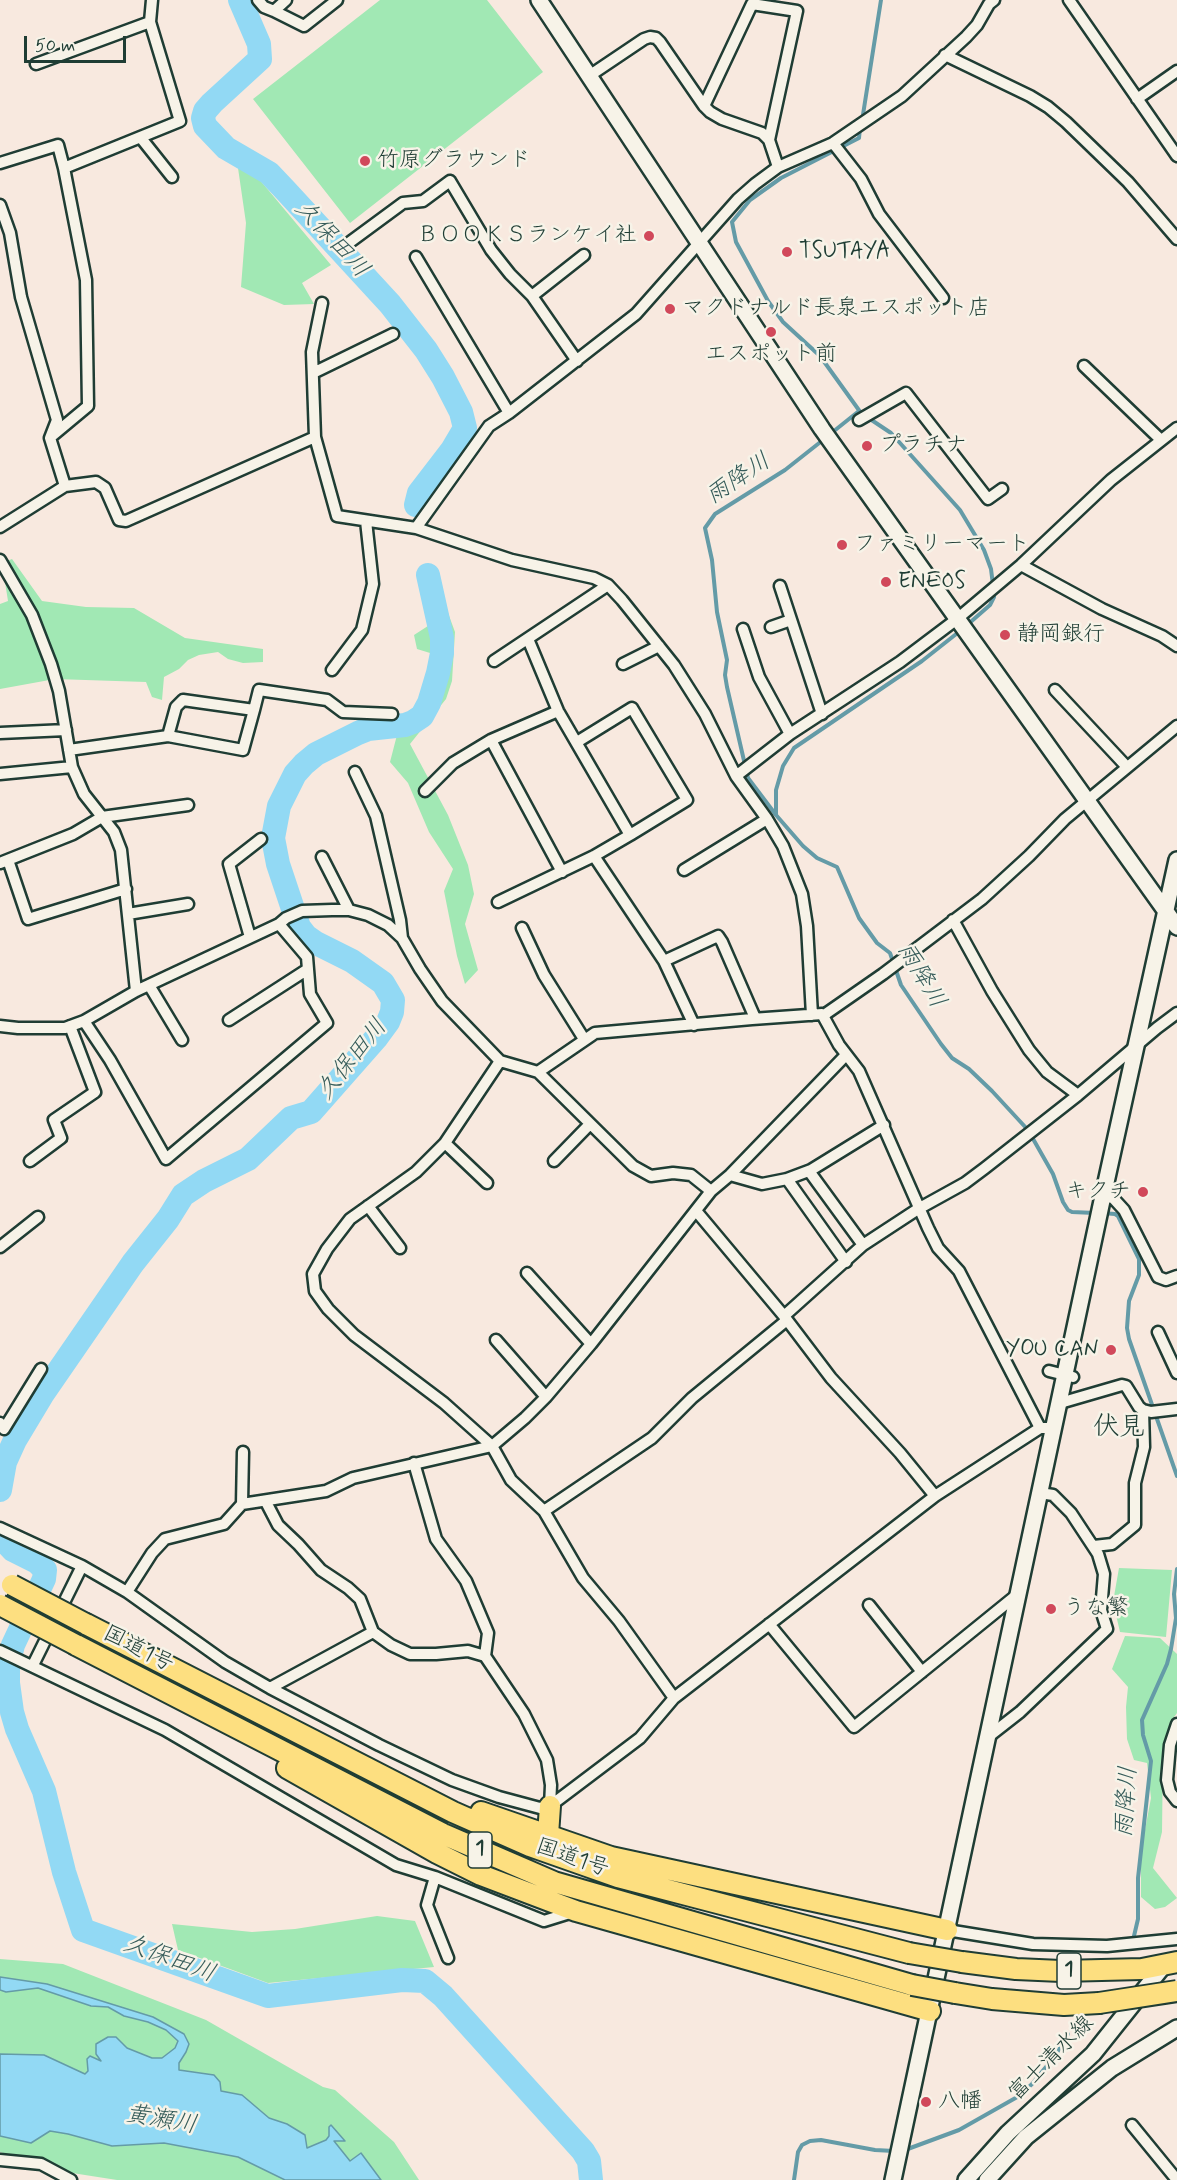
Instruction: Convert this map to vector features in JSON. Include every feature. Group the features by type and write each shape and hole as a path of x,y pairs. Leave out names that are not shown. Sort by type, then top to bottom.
{"highway":[{"name":"国道1号","path":"6,1582 401,1786 478,1823 590,1868 692,1898 909,1953 962,1962 1016,1969 1061,1971 1142,1970 1171,1964"},
{"name":"国道1号","path":"0,1605 443,1834 554,1882 912,1985 955,1993 992,1999 1064,2005 1100,2003 1177,1992"},
{"path":"266,1743 282,1765 437,1853 482,1875 576,1911 930,2011"},
{"path":"401,1786 611,1857 947,1930"},
{"path":"548,1835 550,1806"}],"street":[{"path":"64,168 180,121 150,22 152,0"},
{"path":"258,0 264,7 304,26 337,0"},
{"path":"274,11 286,0"},
{"path":"539,0 822,429 1177,927"},
{"path":"416,528 489,426 636,315 738,199 778,167 833,143 902,96 977,25 989,4 994,0"},
{"path":"1069,0 1177,156"},
{"path":"704,106 752,4 797,11 769,140"},
{"path":"36,64 150,22"},
{"path":"589,76 644,39 656,38 704,106 722,119 762,133 769,140 778,167"},
{"path":"945,55 1048,107 1136,191 1177,239"},
{"path":"1137,99 1177,71"},
{"path":"141,138 172,177"},
{"path":"833,143 861,179 879,214 943,298"},
{"path":"0,163 58,145 86,280 88,406 50,438"},
{"path":"346,245 403,203 423,201 450,181 491,250 532,296 577,361"},
{"path":"0,206 10,233 21,297 57,420 50,438 65,486"},
{"path":"532,296 584,255"},
{"path":"416,257 509,413"},
{"path":"322,303 312,352 315,437 337,516 416,528 512,560 594,578 608,585 674,665 705,714 736,776 783,846 802,894 818,1015 859,1071 918,1209 938,1248 959,1271 1047,1428"},
{"path":"313,374 393,334"},
{"path":"1084,366 1161,440"},
{"path":"859,420 906,393 988,499 1002,489"},
{"path":"736,776 790,734 900,662 957,619 1021,565 1111,480 1177,428"},
{"path":"0,527 65,486 96,482 105,488 119,520 126,521 315,437"},
{"path":"332,670 362,630 373,584 366,520"},
{"path":"0,560 32,615 51,663 59,691 72,767 84,794 114,832 121,850 136,991"},
{"path":"1021,565 1102,609 1162,636 1177,646"},
{"path":"494,661 608,585"},
{"path":"780,586 822,714"},
{"path":"771,627 791,620"},
{"path":"743,629 759,677 790,734"},
{"path":"528,639 558,711 630,835"},
{"path":"623,664 659,646"},
{"path":"69,750 168,736 243,750 259,690 327,700 343,712 392,714"},
{"path":"1055,690 1127,767"},
{"path":"168,736 176,707 183,700 254,711"},
{"path":"498,902 594,856 687,800 632,708 577,742"},
{"path":"425,791 453,763 491,740 558,711"},
{"path":"538,1072 595,1033 755,1018 818,1015 883,974 1005,879 1086,801 1177,726"},
{"path":"0,733 66,730"},
{"path":"491,740 562,872"},
{"path":"0,774 72,767"},
{"path":"355,772 376,816 402,938"},
{"path":"126,888 28,919 4,861 73,834 102,817 188,805"},
{"path":"684,870 767,819"},
{"path":"250,937 229,864 261,839"},
{"path":"594,856 664,961 694,1025"},
{"path":"322,857 350,910"},
{"path":"893,2180 1040,1493 1047,1428 1060,1403 1177,860"},
{"path":"128,914 188,904"},
{"path":"0,1026 18,1029 70,1026 84,1022 136,991 302,911 350,910 368,915 388,925 402,938 442,1001 500,1060 538,1072 633,1166 651,1176 673,1173 692,1175 711,1191"},
{"path":"953,920 992,991 1029,1050 1047,1072 1078,1095"},
{"path":"84,1022 110,1060 128,1096 166,1159 327,1023 310,994 307,957 282,921"},
{"path":"522,928 544,975 584,1039"},
{"path":"664,961 718,936 755,1018"},
{"path":"229,1020 308,969"},
{"path":"149,985 182,1040"},
{"path":"544,1511 652,1438 692,1398 786,1318 863,1245 918,1209 965,1183 1078,1095 1177,1013"},
{"path":"30,1161 61,1138 54,1120 94,1092 70,1026"},
{"path":"242,1504 326,1491 353,1478 492,1446 546,1397 697,1212 711,1191 846,1055"},
{"path":"500,1060 445,1143 416,1172 350,1219 327,1249 313,1274 315,1291 328,1309 354,1335 444,1403 492,1446 511,1480 544,1511 583,1578 675,1698"},
{"path":"554,1161 590,1124"},
{"path":"730,1174 762,1184 788,1179 809,1171 884,1125"},
{"path":"445,1143 487,1183"},
{"path":"809,1171 863,1245"},
{"path":"788,1179 846,1262"},
{"path":"1103,1196 1113,1198 1124,1210 1158,1277 1166,1280 1177,1276"},
{"path":"368,1206 400,1248"},
{"path":"697,1212 786,1318 831,1378 936,1496"},
{"path":"0,1247 38,1217"},
{"path":"527,1273 591,1344"},
{"path":"1158,1332 1177,1373"},
{"path":"496,1340 546,1397"},
{"path":"0,1423 4,1429 41,1369"},
{"path":"1048,1371 1073,1377"},
{"path":"1060,1403 1122,1385 1126,1386 1143,1410 1151,1412 1177,1409"},
{"path":"1094,1546 1112,1544 1135,1525 1135,1484 1144,1447 1143,1410"},
{"path":"0,1528 82,1566 127,1592 225,1662 270,1688 452,1780 499,1797 540,1808 550,1806 640,1738 675,1698 936,1496 1047,1428"},
{"path":"127,1592 152,1553 165,1539 224,1524 242,1504 243,1452"},
{"path":"414,1463 436,1539 466,1581 488,1633 485,1656"},
{"path":"988,1737 1020,1712 1107,1629 1101,1610 1103,1567 1094,1546 1071,1513 1053,1495 1040,1493"},
{"path":"266,1502 278,1526 321,1570 360,1599 373,1632 410,1654 468,1651 485,1656 524,1714 547,1760 551,1785 550,1806"},
{"path":"33,1665 82,1566"},
{"path":"769,1624 854,1727 1019,1594"},
{"path":"869,1605 922,1672"},
{"path":"270,1688 373,1632"},
{"path":"0,1651 165,1730 396,1865 435,1877 544,1921 576,1911"},
{"path":"1177,1724 1170,1745 1167,1780 1170,1792 1177,1801"},
{"path":"435,1877 427,1905 448,1958"},
{"path":"947,1930 1033,1944 1107,1946 1177,1939"},
{"name":"富士清水線","path":"966,2180 1008,2133 1093,2054 1171,1964"},
{"name":"富士清水線","path":"987,2180 1026,2137 1112,2068 1177,2028"},
{"path":"1132,2125 1177,2180"},
{"path":"0,2160 41,2164 71,2180"}],"green space":[{"name":"竹原グラウンド","path":"380,0 487,0 543,72 350,223 253,99"},
{"path":"238,168 254,173 331,265 302,283 314,304 284,305 241,287 246,223"},
{"path":"12,559 42,601 86,607 134,608 185,638 263,649 263,662 243,663 228,659 218,652 199,655 164,677 162,700 152,697 146,682 55,679 0,689 0,604 8,601 2,563"},
{"path":"448,613 455,632 452,681 446,699 410,744 448,815 468,865 474,894 465,924 478,970 465,984 444,891 453,869 429,832 408,783 390,762 397,735 422,716 429,703 442,653 430,653 417,649 414,635"},
{"path":"1119,1568 1172,1570 1166,1637 1120,1632 1113,1602"},
{"path":"1125,1636 1160,1638 1177,1654 1177,1713 1172,1720 1163,1752 1162,1832 1153,1868 1177,1898 1165,1907 1155,1909 1141,1897 1141,1851 1151,1798 1147,1763 1134,1760 1127,1739 1128,1687 1112,1669"},
{"path":"377,1916 415,1921 434,1967 268,1983 178,1950 172,1924 252,1932 295,1929"},
{"path":"0,1959 63,1964 206,2020 323,2087 335,2090 394,2142 419,2180 117,2180 53,2170 0,2152"}],"water":[{"name":"黄瀬川","path":"0,1977 47,1984 153,2017 184,2034 189,2044 179,2063 179,2070 214,2075 220,2082 221,2091 242,2095 269,2118 287,2124 305,2135 307,2148 326,2140 331,2125 345,2141 334,2141 350,2161 361,2153 381,2180 285,2180 238,2157 164,2143 112,2146 50,2131 31,2143 0,2136 0,2054 44,2055 85,2074 88,2071 87,2059 90,2056 101,2061 96,2054 96,2044 108,2037 116,2037 127,2048 152,2058 162,2058 175,2048 178,2041 166,2030 148,2022 124,2016 108,2007 91,2006 38,1988 6,1992 0,1990"}],"waterway":[{"name":"久保田川","path":"240,0 259,44 260,59 205,111 203,118 205,126 226,148 269,173 390,304 426,350 443,377 461,412 465,428 452,450 419,493 416,505"},
{"path":"862,121 881,0"},
{"path":"860,128 859,138 781,178 750,200 732,222 736,242 768,301 783,322 820,356 861,413"},
{"name":"雨降川","path":"829,435 859,411"},
{"path":"867,417 891,433 960,510 984,550 991,569 993,585"},
{"name":"雨降川","path":"823,440 785,470 715,514 705,528 712,560 717,612 727,660 725,675 727,687 748,778 803,846 817,858 837,867 859,918 877,943 890,953 901,985 952,1058 969,1069 1028,1130 1053,1174 1068,1210 1095,1213"},
{"name":"久保田川","path":"0,1490 5,1462 15,1440 42,1395 183,1195 204,1181 248,1159 291,1118 311,1112 388,1022 393,1000 383,983 352,961 316,943 299,927 278,864 273,838 279,806 295,774 316,754 368,729 405,725 422,716 429,703 442,653 442,638 428,575"},
{"path":"966,626 990,605 994,592"},
{"path":"776,815 776,790 783,766 794,748 922,661 960,631"},
{"name":"雨降川","path":"1102,1213 1118,1216 1139,1259 1139,1275 1129,1301 1127,1328 1177,1476"},
{"name":"久保田川","path":"0,1536 13,1550 37,1562 45,1570 44,1579 13,1645 8,1665 8,1683 17,1729 44,1791 64,1872 83,1930 268,1996 402,1980 425,1981 443,1996 583,2151 589,2161 591,2180"},
{"name":"雨降川","path":"1134,1936 1138,1919 1138,1878 1151,1761 1143,1735 1142,1720 1167,1664 1171,1649 1176,1618 1174,1594 1177,1569"},
{"name":"雨降川","path":"905,2150 959,2130 1019,2096 1055,2056 1068,2034"},
{"name":"雨降川","path":"794,2180 798,2152 802,2145 810,2141 821,2140 875,2150 894,2151"}],"place":[{"name":"竹原グラウンド","path":"365,161"},
{"name":"ＢＯＯＫＳランケイ社","path":"649,236"},
{"name":"TSUTAYA","path":"787,252"},
{"name":"マクドナルド長泉エスポット店","path":"670,309"},
{"name":"エスポット前","path":"771,332"},
{"name":"プラチナ","path":"867,446"},
{"name":"ファミリーマート","path":"842,545"},
{"name":"ENEOS","path":"886,582"},
{"name":"静岡銀行","path":"1005,635"},
{"name":"キクチ","path":"1143,1192"},
{"name":"YOU CAN","path":"1111,1350"},
{"name":"うな繁","path":"1051,1609"},
{"name":"八幡","path":"926,2102"}],"district":[{"name":"伏見","path":"1119,1429"}]}
